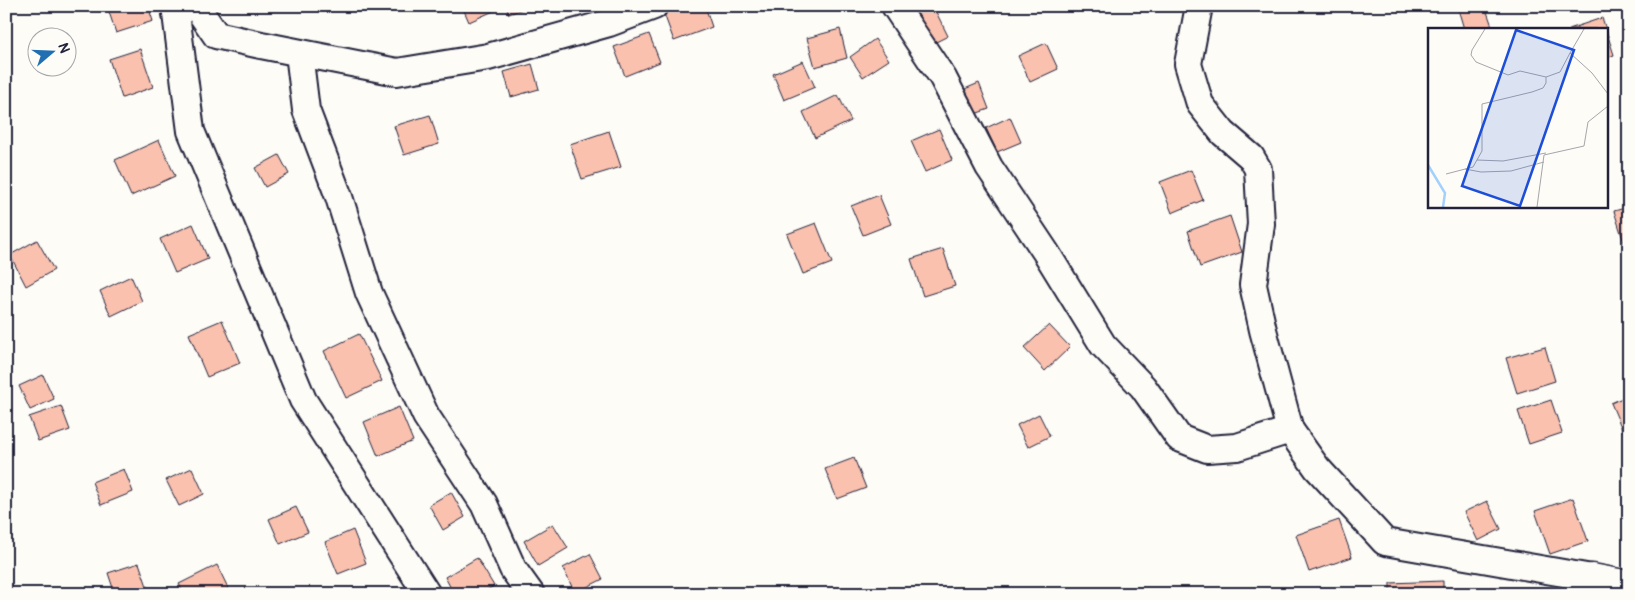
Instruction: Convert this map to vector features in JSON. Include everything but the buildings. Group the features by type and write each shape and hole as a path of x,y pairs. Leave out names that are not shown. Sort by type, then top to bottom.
{"street":[{"path":"175,6 191,131 303,400 427,594"},
{"path":"196,6 216,35 396,72 488,57 609,23 654,6"},
{"path":"895,6 943,78 989,167 1047,254 1103,345 1143,387 1179,438 1207,449 1237,447 1290,430"},
{"path":"1199,6 1188,64 1200,104 1224,133 1251,157 1258,169 1261,224 1254,285 1263,330 1290,430 1317,468 1385,542 1589,586 1629,585"},
{"path":"299,53 306,110 339,197 369,293 426,416 484,504 513,569 531,594"}]}
